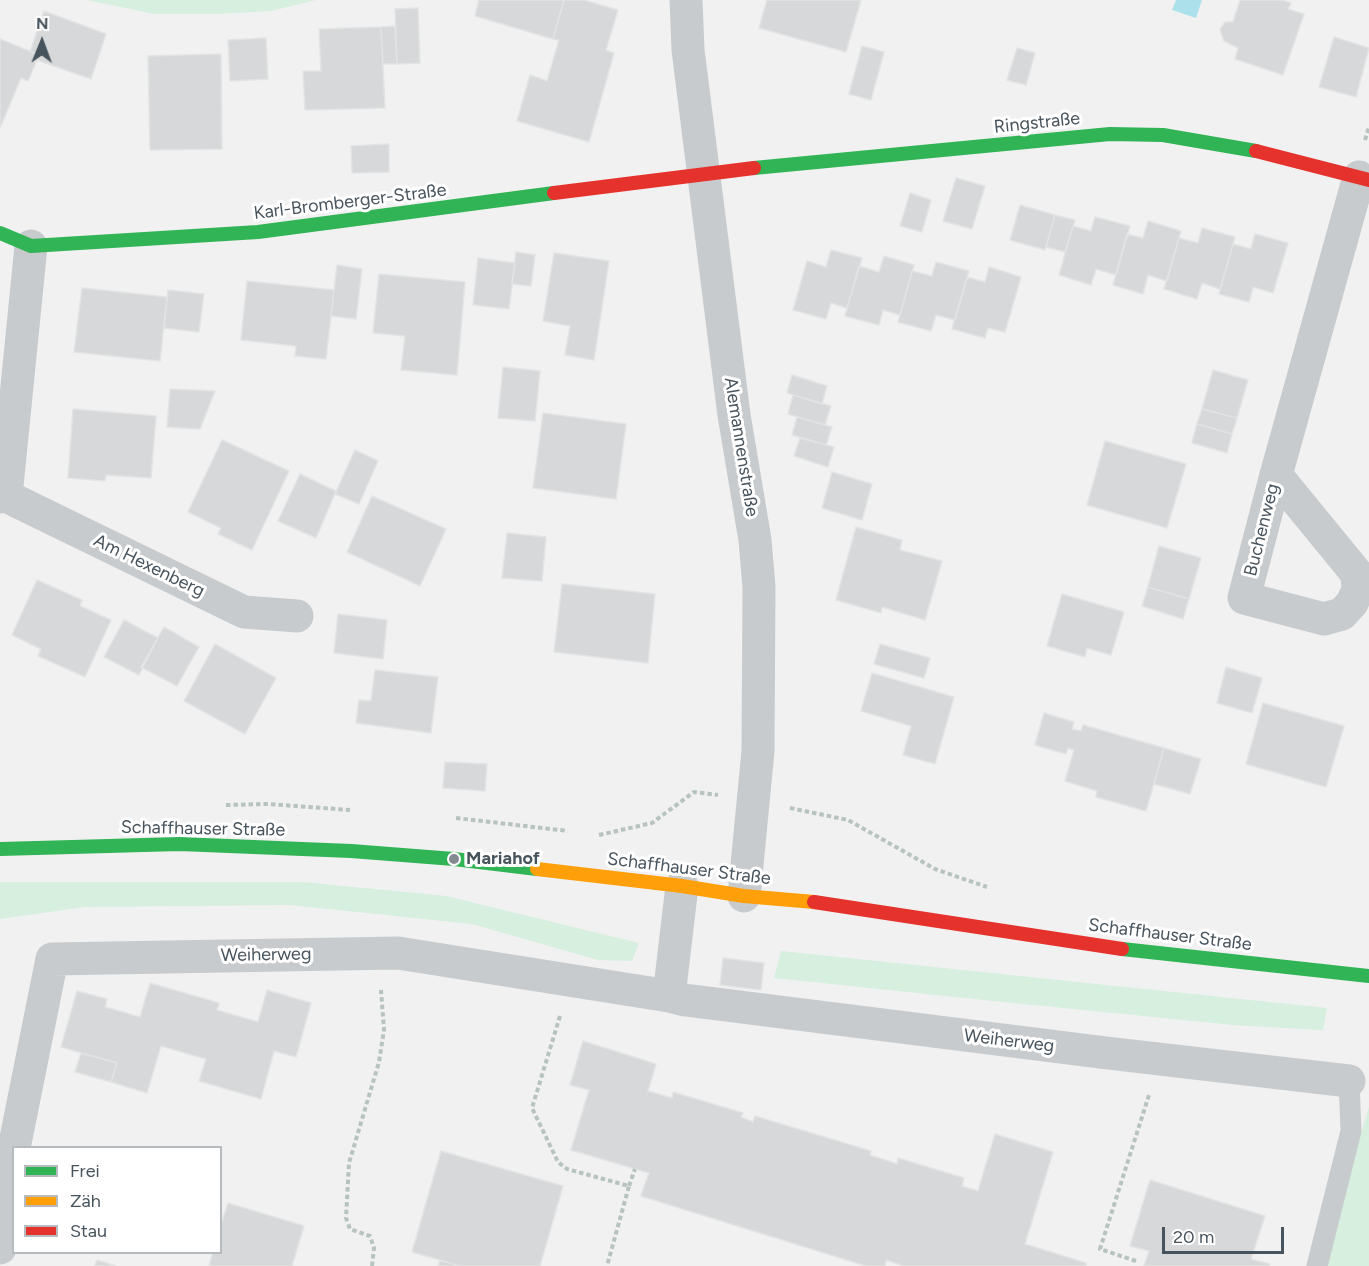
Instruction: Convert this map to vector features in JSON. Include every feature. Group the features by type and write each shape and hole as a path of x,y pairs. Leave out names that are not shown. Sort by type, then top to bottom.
{"street":[{"name":"Alemannenstraße","path":"686,0 688,50 734,415 755,540 759,587 758,751 744,896"},
{"name":"Ringstraße","path":"705,173 1110,134 1163,135 1250,149 1364,179"},
{"name":"Karl-Bromberger-Straße","path":"0,233 31,246 258,232 705,173"},
{"name":"Buchenweg","path":"1276,475 1364,179"},
{"name":"Am Hexenberg","path":"31,246 3,496 244,612 297,616"},
{"name":"Schaffhauser Straße","path":"0,849 180,844 351,851 454,859 682,886 744,896 826,903 1116,948 1369,976"},
{"path":"669,996 682,886"},
{"name":"Weiherweg","path":"15,1146 52,959 398,953 791,1013 1349,1081"},
{"name":"Weiherweg","path":"0,1248 5,1193 12,1159"}],"lane":[{"path":"1317,1266 1351,1131 1349,1081"}],"path":[{"path":"372,1266 374,1248 370,1236 350,1229 346,1218 349,1163 379,1062 384,1030 378,954"},
{"path":"571,981 532,1108 558,1162 567,1169 629,1186"},
{"path":"1136,1261 1100,1249 1161,1059"},
{"path":"607,1266 634,1169"}],"green space":[{"path":"87,0 316,0 271,11 154,14"},
{"path":"0,882 303,882 446,896 639,943 632,961 598,960 472,924 290,905 85,907 0,919"},
{"path":"781,951 1327,1008 1323,1030 1233,1025 774,978"},
{"path":"1369,1107 1369,1266 1321,1266"}],"water":[{"path":"1176,0 1202,0 1196,18 1172,10"}],"building":[{"path":"479,0 564,0 553,39 475,16"},
{"path":"564,0 584,0 618,10 606,50 614,53 589,142 517,121 530,75 547,81 559,40 553,39"},
{"path":"767,0 861,0 846,52 759,28"},
{"path":"1240,0 1282,0 1291,3 1288,9 1304,14 1283,75 1235,59 1238,48 1224,41 1220,29 1225,22 1233,22"},
{"path":"418,8 420,63 397,64 395,9"},
{"path":"44,11 106,34 91,79 37,60 39,55 30,52"},
{"path":"395,26 397,64 383,64 381,27"},
{"path":"381,27 385,108 305,110 303,71 321,71 319,29"},
{"path":"1334,37 1369,48 1356,97 1319,87"},
{"path":"266,38 268,79 230,81 228,40"},
{"path":"0,39 39,55 28,81 21,78 0,128"},
{"path":"862,46 884,52 871,100 849,94"},
{"path":"1017,48 1035,53 1026,85 1007,80"},
{"path":"221,54 222,149 150,150 148,56"},
{"path":"389,144 389,172 352,173 351,146"},
{"path":"956,178 985,186 972,229 943,221"},
{"path":"910,193 931,200 922,232 900,226"},
{"path":"1020,205 1055,215 1045,250 1010,240"},
{"path":"1055,215 1075,220 1065,252 1046,247"},
{"path":"1095,217 1130,226 1116,275 1096,269 1091,285 1059,275 1073,226 1091,231"},
{"path":"1148,221 1181,231 1167,281 1148,275 1143,294 1113,285 1127,234 1143,238"},
{"path":"1202,228 1235,237 1220,289 1202,283 1197,299 1164,289 1179,238 1198,243"},
{"path":"1255,234 1288,243 1273,293 1253,287 1249,302 1219,294 1233,244 1251,249"},
{"path":"831,250 862,258 847,308 831,303 826,319 793,310 807,261 826,267"},
{"path":"516,252 535,255 531,286 512,284"},
{"path":"554,253 609,261 594,360 565,355 570,326 543,321"},
{"path":"884,256 914,265 900,315 883,310 879,325 845,316 859,266 879,272"},
{"path":"478,258 515,263 509,309 473,305"},
{"path":"936,262 969,271 955,320 936,315 931,331 898,322 912,271 932,276"},
{"path":"337,265 362,269 356,319 331,316"},
{"path":"989,267 1021,277 1005,332 988,328 985,338 952,329 967,277 985,282"},
{"path":"379,274 465,282 457,375 401,370 405,336 373,333"},
{"path":"247,281 334,290 326,359 295,356 296,346 241,340"},
{"path":"82,288 167,297 160,361 74,352"},
{"path":"168,290 204,294 199,332 164,328"},
{"path":"503,367 540,371 535,421 498,418"},
{"path":"1213,370 1248,380 1237,418 1202,409"},
{"path":"792,375 827,386 822,404 787,393"},
{"path":"170,389 215,391 200,429 167,427"},
{"path":"793,395 831,406 825,425 788,414"},
{"path":"73,409 156,416 151,478 106,475 105,481 68,478"},
{"path":"1202,409 1237,418 1232,434 1197,424"},
{"path":"543,413 626,424 616,499 533,488"},
{"path":"797,417 832,427 826,445 792,435"},
{"path":"1197,424 1232,434 1227,453 1192,443"},
{"path":"800,438 834,447 828,467 794,456"},
{"path":"222,440 289,471 252,550 218,534 221,528 188,512"},
{"path":"1105,441 1186,464 1167,528 1087,505"},
{"path":"355,450 378,461 359,504 335,494"},
{"path":"832,472 872,484 862,520 822,508"},
{"path":"300,474 336,491 316,538 278,521"},
{"path":"372,496 446,529 420,586 347,552"},
{"path":"856,527 902,540 900,550 942,561 925,620 882,607 881,613 836,600"},
{"path":"507,533 546,537 542,581 502,578"},
{"path":"1159,546 1201,558 1189,599 1148,587"},
{"path":"37,580 82,600 80,606 111,620 85,677 38,656 41,649 12,635"},
{"path":"562,584 655,594 648,663 554,652"},
{"path":"1148,587 1189,599 1183,619 1142,606"},
{"path":"1062,594 1124,612 1111,655 1087,648 1085,657 1047,646"},
{"path":"338,614 387,620 383,659 334,653"},
{"path":"124,620 158,638 139,675 104,657"},
{"path":"164,627 199,647 177,686 141,667"},
{"path":"215,644 276,678 245,734 184,701"},
{"path":"880,644 930,658 924,678 874,664"},
{"path":"1226,667 1262,678 1252,713 1217,703"},
{"path":"375,670 438,677 431,733 356,723 359,700 371,701"},
{"path":"872,673 954,697 935,764 903,755 911,726 861,711"},
{"path":"1263,703 1344,726 1326,787 1246,764"},
{"path":"1044,713 1074,722 1072,729 1081,731 1083,725 1164,748 1146,811 1096,797 1097,791 1065,781 1074,750 1068,748 1066,754 1035,745"},
{"path":"1164,748 1201,759 1190,794 1154,784"},
{"path":"445,762 487,764 485,791 443,788"},
{"path":"723,958 764,963 761,990 720,985"},
{"path":"150,983 219,1003 217,1010 258,1022 267,990 311,1003 296,1057 274,1051 261,1099 199,1081 206,1059 161,1046 147,1093 111,1082 117,1063 61,1047 77,991 107,999 105,1007 140,1017"},
{"path":"583,1041 656,1064 648,1091 672,1098 673,1092 743,1113 741,1117 753,1122 755,1116 871,1151 870,1155 897,1164 898,1158 964,1178 962,1186 978,1191 995,1134 1053,1152 1025,1244 1086,1263 1086,1266 904,1266 886,1260 885,1266 866,1266 641,1196 649,1173 571,1150 589,1090 570,1085"},
{"path":"81,1053 117,1063 111,1082 75,1072"},
{"path":"441,1151 563,1186 540,1266 460,1266 412,1252"},
{"path":"1150,1180 1265,1216 1251,1259 1270,1264 1269,1266 1144,1266 1149,1251 1130,1246"},
{"path":"228,1203 304,1226 292,1266 209,1266 212,1254 222,1254 222,1221"},
{"path":"97,1260 116,1266 95,1266"},
{"path":"440,1260 459,1266 438,1266"}],"traffic: fast":[{"path":"754,168 1110,134 1163,135 1256,151"},
{"path":"0,233 31,246 258,232 554,193"},
{"path":"0,849 180,844 351,851 454,859 537,869"},
{"path":"1122,949 1369,976"}],"traffic: slow":[{"path":"537,869 682,886 744,896 814,902"}],"traffic: jam":[{"path":"1256,151 1369,180"},
{"path":"554,193 754,168"},
{"path":"814,902 1122,949"}],"place":[{"name":"Mariahof","path":"454,859"}]}
